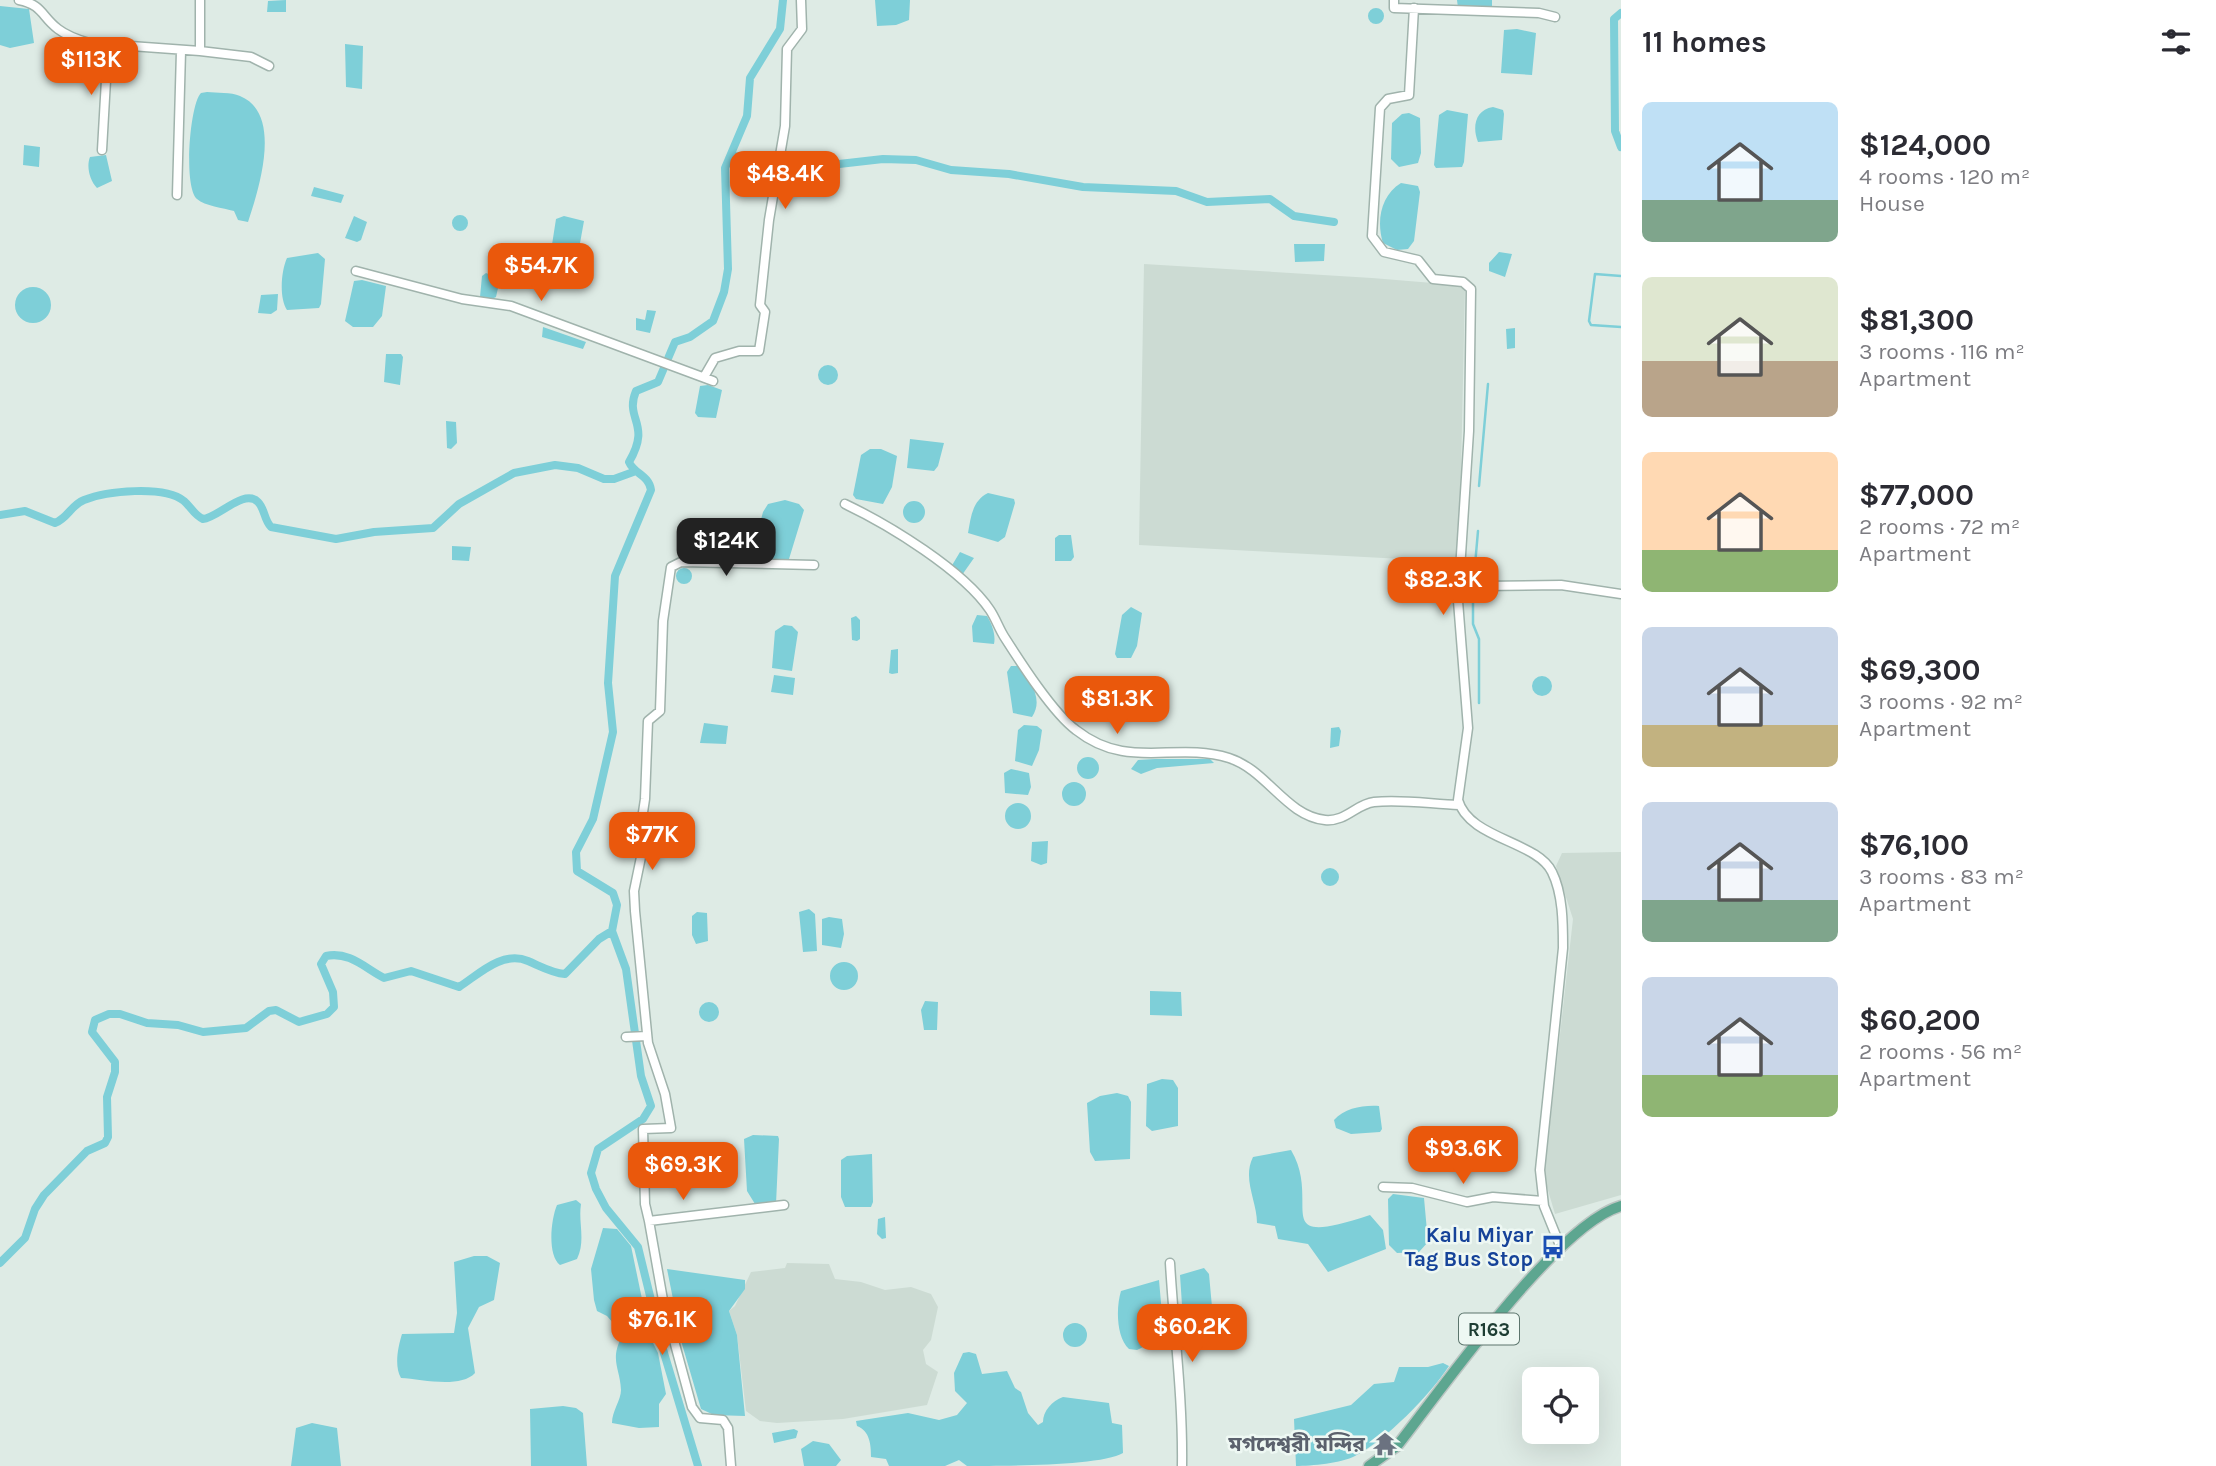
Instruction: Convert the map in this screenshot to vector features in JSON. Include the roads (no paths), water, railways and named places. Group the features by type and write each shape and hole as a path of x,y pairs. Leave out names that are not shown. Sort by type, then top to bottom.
{"main road":[{"name":"R163","path":"1369,1466 1396,1446 1525,1286 1561,1248 1589,1222 1621,1206"}],"street":[{"path":"19,0 40,8 57,29 75,38 108,45 251,57 269,66"},
{"path":"200,0 200,51"},
{"path":"704,377 715,358 739,351 759,351 761,344 765,312 760,304 769,220 785,126 787,49 802,29 801,0"},
{"path":"1394,0 1394,8 1539,13 1555,17"},
{"path":"1414,8 1409,95 1388,99 1380,108 1372,236 1384,252 1418,260 1433,279 1463,282 1471,289 1469,431 1458,594 1468,728 1459,774 1459,805"},
{"path":"102,150 108,45"},
{"path":"177,195 181,51"},
{"path":"356,271 462,299 511,306 713,381"},
{"path":"845,505 892,527 962,581 989,608 1004,638 1061,715 1076,730 1098,744 1127,754 1202,754 1231,759 1255,771 1299,811 1325,820 1343,819 1371,802 1459,805 1484,829 1548,865 1553,873 1563,916 1561,985 1540,1170 1544,1201 1561,1248"},
{"path":"731,1466 728,1428 723,1420 700,1418 692,1408 663,1300 645,1204 643,1129 671,1128 664,1094 651,1060 647,1036 634,891 641,857 639,839 645,799 648,721 660,711 663,621 671,567 681,562 814,565"},
{"path":"1458,594 1472,594 1482,586 1561,585 1621,594"},
{"path":"626,1037 647,1036"},
{"path":"1383,1187 1412,1188 1467,1202 1493,1197 1544,1201"},
{"path":"649,1221 784,1205"},
{"path":"1170,1263 1182,1415 1182,1466"}],"water":[{"path":"286,0 286,12 267,12 268,1"},
{"path":"875,0 910,0 909,20 896,25 877,26"},
{"path":"1457,0 1492,0 1492,8 1458,8"},
{"path":"0,6 29,9 34,43 10,48 0,45"},
{"path":"1376,8 1384,16 1376,24 1368,16"},
{"path":"1517,29 1536,33 1532,75 1501,73 1504,30"},
{"path":"345,44 363,46 362,89 346,87"},
{"path":"201,93 240,96 253,105 261,119 265,136 264,154 248,222 238,220 234,211 200,201 193,191 189,163 191,128 197,100"},
{"path":"1493,107 1503,110 1502,140 1478,142 1476,120 1482,112"},
{"path":"1447,110 1468,114 1464,162 1462,167 1436,168 1434,165 1439,115"},
{"path":"1409,113 1420,118 1421,153 1418,163 1399,167 1391,159 1392,123 1402,114"},
{"path":"24,145 40,147 39,167 23,165"},
{"path":"106,155 112,181 97,188 89,174 90,157"},
{"path":"1401,183 1418,186 1420,192 1414,241 1408,249 1397,250 1383,243 1380,218 1389,194"},
{"path":"314,187 344,195 341,203 311,196"},
{"path":"457,215 463,215 468,223 466,229 457,231 452,226 452,220"},
{"path":"354,216 367,222 361,240 357,242 345,238"},
{"path":"564,216 584,221 575,271 553,270 549,264 556,219"},
{"path":"1294,244 1325,244 1324,261 1295,262"},
{"path":"1499,252 1512,254 1505,277 1489,271 1489,263"},
{"path":"318,253 325,259 319,308 287,310 282,284 287,258"},
{"path":"486,273 500,279 496,297 492,299 480,297 482,276"},
{"path":"362,280 386,286 382,316 373,327 353,327 345,321 354,281"},
{"path":"33,287 46,292 51,305 46,318 33,323 20,318 15,305 20,292"},
{"path":"278,294 277,310 271,314 258,313 261,295"},
{"path":"647,310 656,311 650,333 636,330 636,318 645,320"},
{"path":"543,327 586,342 583,349 542,337"},
{"path":"1515,328 1515,348 1507,349 1506,329"},
{"path":"386,354 401,354 403,357 400,385 384,382"},
{"path":"828,365 835,368 838,375 835,382 828,385 821,382 818,375 821,368"},
{"path":"708,385 722,390 716,418 698,417 695,413 700,386"},
{"path":"446,421 456,422 457,443 451,449 447,448"},
{"path":"910,439 944,443 934,471 907,468"},
{"path":"870,449 881,449 897,456 892,487 883,504 856,499 853,495 861,455"},
{"path":"988,493 1014,499 1015,503 1005,537 998,542 968,533 975,505"},
{"path":"785,500 799,504 804,510 789,559 786,562 760,561 751,557 763,512 768,504"},
{"path":"910,501 918,501 925,508 925,516 918,523 910,523 903,516 903,508"},
{"path":"708,523 708,557 680,558 681,524"},
{"path":"1059,535 1071,535 1074,557 1071,561 1055,561 1055,538"},
{"path":"452,546 471,547 469,561 452,560"},
{"path":"960,552 974,558 962,575 951,567"},
{"path":"684,568 692,576 684,584 676,576"},
{"path":"1131,607 1142,613 1137,646 1131,658 1117,658 1115,654 1122,615"},
{"path":"977,615 987,616 993,630 994,644 973,642 972,626"},
{"path":"856,616 860,620 860,639 857,641 852,640 851,618"},
{"path":"784,625 792,626 798,632 792,671 772,668 775,631"},
{"path":"898,649 898,673 892,674 889,673 891,650"},
{"path":"1011,666 1021,666 1032,684 1037,704 1032,717 1013,713 1007,672"},
{"path":"774,675 795,678 793,695 771,692"},
{"path":"1542,676 1549,679 1552,686 1549,693 1542,696 1535,693 1532,686 1535,679"},
{"path":"704,723 728,726 726,744 700,743"},
{"path":"1024,725 1037,726 1042,730 1039,750 1032,766 1015,761 1018,730"},
{"path":"1339,727 1339,746 1330,748 1331,728"},
{"path":"1088,757 1096,760 1099,768 1096,776 1088,779 1080,776 1077,768 1080,760"},
{"path":"1210,759 1214,763 1157,768 1141,774 1131,769 1138,760"},
{"path":"1011,769 1029,773 1031,787 1028,795 1005,793 1004,773"},
{"path":"1074,782 1083,785 1086,794 1083,803 1074,806 1065,803 1062,794 1065,785"},
{"path":"1018,803 1027,807 1031,816 1027,825 1018,829 1009,825 1005,816 1009,807"},
{"path":"1048,841 1047,863 1041,865 1031,861 1032,842"},
{"path":"1330,868 1336,871 1339,877 1336,883 1330,886 1324,883 1321,877 1324,871"},
{"path":"809,909 815,914 817,951 803,952 799,912"},
{"path":"697,912 707,913 708,941 696,944 692,935 692,916"},
{"path":"822,919 842,919 844,934 841,948 822,945"},
{"path":"844,962 854,966 858,976 854,986 844,990 834,986 830,976 834,966"},
{"path":"1150,991 1181,992 1182,1016 1150,1015"},
{"path":"925,1001 938,1002 937,1030 924,1030 921,1010"},
{"path":"705,1002 713,1002 719,1012 713,1022 705,1022 699,1016 699,1008"},
{"path":"1162,1079 1173,1080 1178,1088 1178,1126 1152,1131 1146,1126 1147,1084"},
{"path":"1117,1093 1128,1096 1131,1102 1130,1159 1095,1161 1090,1152 1087,1103 1100,1096"},
{"path":"1379,1106 1382,1129 1380,1132 1351,1134 1336,1128 1334,1120 1343,1113 1361,1107"},
{"path":"753,1135 778,1136 779,1139 776,1204 755,1204 747,1191 744,1139"},
{"path":"1291,1150 1299,1170 1303,1216 1307,1224 1318,1227 1370,1215 1383,1230 1386,1249 1328,1272 1308,1244 1278,1239 1275,1226 1257,1223 1249,1182 1253,1157"},
{"path":"872,1154 871,1207 845,1207 841,1197 841,1160 847,1156"},
{"path":"1393,1194 1424,1198 1428,1242 1419,1252 1397,1253 1389,1245 1388,1199"},
{"path":"576,1200 581,1204 580,1252 577,1259 560,1265 552,1245 555,1211 557,1205"},
{"path":"885,1217 886,1238 882,1239 877,1234 878,1219"},
{"path":"603,1228 617,1229 631,1246 647,1323 641,1329 620,1331 607,1316 597,1311 591,1269"},
{"path":"474,1256 487,1256 500,1263 494,1300 479,1307 468,1328 475,1373 460,1381 450,1382 401,1378 397,1362 402,1334 454,1333 457,1313 454,1262"},
{"path":"1204,1268 1209,1274 1212,1307 1187,1312 1182,1305 1180,1275"},
{"path":"667,1269 745,1280 745,1289 729,1311 737,1335 745,1416 714,1415 701,1409 682,1344"},
{"path":"1159,1280 1164,1337 1137,1350 1129,1349 1118,1322 1121,1291"},
{"path":"1075,1323 1084,1326 1087,1335 1084,1344 1075,1347 1066,1344 1063,1335 1066,1326"},
{"path":"647,1331 658,1353 666,1394 659,1404 659,1427 639,1428 612,1423 621,1390 616,1353 621,1338"},
{"path":"963,1353 976,1354 982,1374 1007,1371 1015,1388 1021,1392 1028,1413 1038,1425 1043,1422 1049,1407 1063,1397 1109,1403 1112,1423 1122,1425 1123,1453 1095,1461 1003,1466 967,1466 959,1460 945,1466 889,1466 886,1459 871,1457 869,1439 865,1431 857,1426 856,1421 908,1413 939,1420 957,1415 967,1403 955,1391 954,1373"},
{"path":"1443,1363 1449,1366 1431,1390 1393,1428 1367,1449 1342,1461 1296,1466 1294,1419 1351,1405 1374,1384 1394,1382 1399,1367 1428,1367"},
{"path":"563,1406 576,1408 583,1413 587,1466 531,1466 530,1409"},
{"path":"312,1423 337,1428 341,1466 291,1466 296,1428"},
{"path":"794,1429 798,1431 796,1438 774,1443 772,1433"},
{"path":"813,1441 829,1444 841,1460 836,1466 804,1466 801,1449"}],"waterway":[{"path":"698,1466 664,1353 638,1247 606,1208 591,1173 598,1149 643,1119 651,1106 641,1076 626,969 612,931 617,905 613,893 577,871 576,852 593,819 613,732 608,683 615,576 651,490 647,481 629,462 638,439 633,401 636,391 658,382 675,342 690,337 713,321 724,292 728,269 725,168 747,116 750,78 780,29 783,0"},
{"path":"1621,13 1614,19 1615,131 1621,147"},
{"path":"732,156 817,157 839,164 883,159 916,160 951,170 1009,174 1083,187 1176,191 1207,202 1270,199 1294,216 1334,222"},
{"path":"1621,276 1595,274 1589,321 1591,325 1621,327"},
{"path":"1479,486 1488,384"},
{"path":"0,515 25,511 55,523 84,500 120,492 149,491 175,496 203,519 238,501 252,499 258,502 271,527 336,539 374,532 433,528 459,504 514,473 555,465 578,468 604,479 614,479 636,471"},
{"path":"1473,588 1478,531"},
{"path":"1473,599 1473,624 1479,639 1479,703"},
{"path":"0,1263 25,1238 35,1209 44,1195 87,1151 105,1143 108,1137 107,1097 115,1072 115,1062 92,1032 95,1020 109,1014 120,1014 147,1023 178,1025 203,1032 246,1028 269,1011 276,1010 299,1022 327,1014 334,1007 333,992 321,964 326,956 349,958 384,978 411,971 459,987 491,965 509,959 518,958 565,974 599,939 612,931"}],"place":[{"name":"Kalu Miyar Tag Bus Stop","path":"1553,1247"},
{"name":"মগদেশ্বরী মন্দির","path":"1385,1444"}]}
